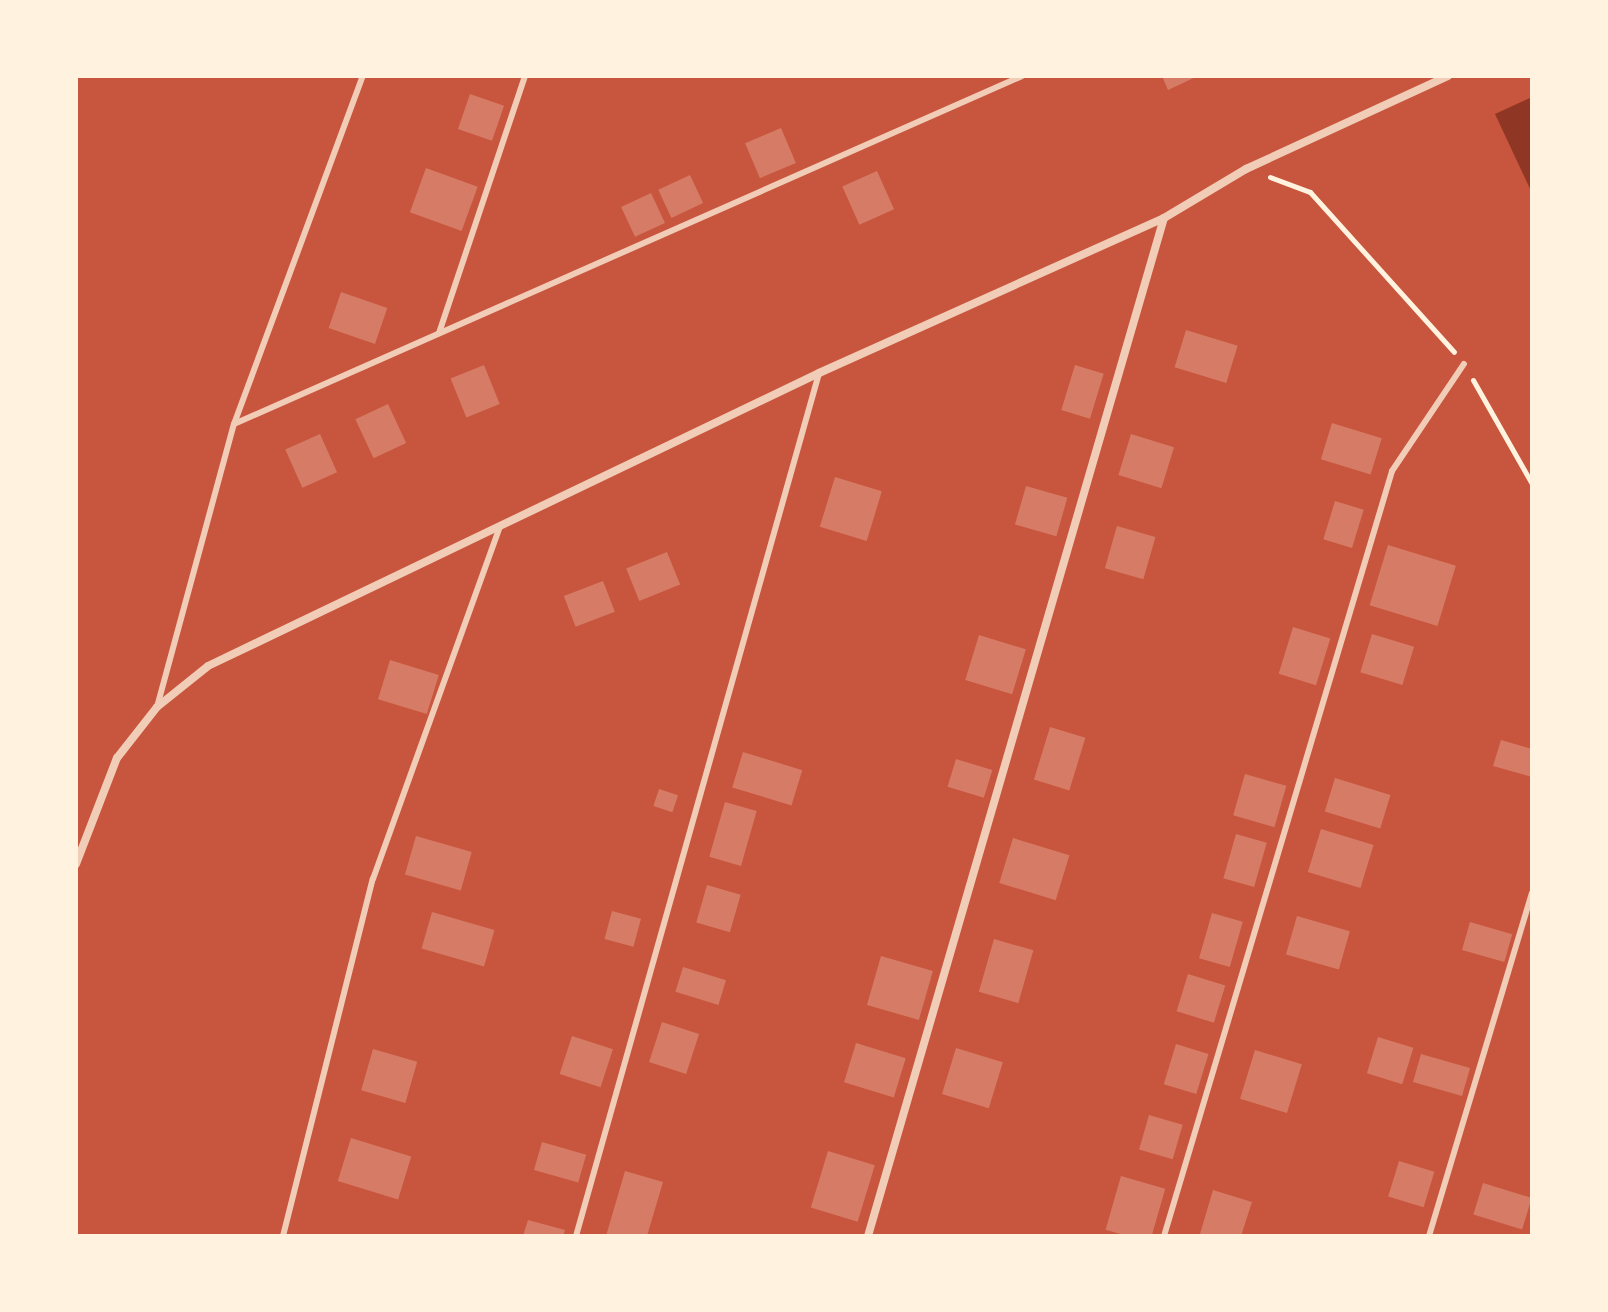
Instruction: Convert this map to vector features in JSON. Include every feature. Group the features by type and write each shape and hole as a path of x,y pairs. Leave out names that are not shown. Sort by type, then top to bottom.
{"street":[{"path":"76,864 117,758 157,707 208,666 819,373 1164,218 1246,169 1448,76"},
{"path":"868,1236 1164,218"}],"lane":[{"path":"157,707 234,424 363,76"},
{"path":"439,333 525,76"},
{"path":"234,424 1022,76"},
{"path":"1164,1236 1392,471 1464,364"},
{"path":"576,1236 819,373"},
{"path":"283,1236 373,879 500,526"},
{"path":"1429,1236 1532,893"}],"path":[{"path":"1246,169 1310,192 1464,364 1532,484"}],"shaded area":[{"path":"1532,97 1532,193 1495,114"}],"building":[{"path":"1162,76 1198,76 1168,90"},
{"path":"470,94 504,106 492,141 458,129"},
{"path":"781,128 796,163 760,178 745,143"},
{"path":"426,168 478,187 462,231 410,212"},
{"path":"877,171 894,209 859,225 842,186"},
{"path":"690,175 703,203 671,218 658,190"},
{"path":"651,193 665,223 635,237 621,207"},
{"path":"341,292 387,308 375,344 329,328"},
{"path":"1186,330 1238,346 1226,383 1175,367"},
{"path":"484,365 500,404 466,417 451,378"},
{"path":"1075,365 1104,374 1090,419 1061,410"},
{"path":"388,404 406,443 374,458 355,419"},
{"path":"1332,423 1382,438 1371,475 1321,459"},
{"path":"320,434 337,472 302,488 285,449"},
{"path":"1131,434 1174,447 1161,488 1118,475"},
{"path":"835,477 882,491 867,541 820,527"},
{"path":"1026,486 1067,498 1056,536 1015,524"},
{"path":"1335,501 1364,510 1352,548 1323,539"},
{"path":"1117,526 1155,537 1143,579 1105,568"},
{"path":"1388,545 1456,566 1437,626 1370,605"},
{"path":"667,552 680,584 639,601 626,568"},
{"path":"603,581 615,612 576,627 564,596"},
{"path":"1293,627 1330,638 1316,685 1279,674"},
{"path":"1372,634 1414,647 1402,685 1360,672"},
{"path":"979,635 1026,649 1012,694 965,680"},
{"path":"390,660 439,675 427,714 378,699"},
{"path":"1050,727 1085,738 1069,790 1034,780"},
{"path":"1501,740 1532,749 1532,777 1493,766"},
{"path":"743,752 802,770 791,806 732,787"},
{"path":"956,759 992,770 984,798 948,787"},
{"path":"1245,774 1286,786 1274,827 1233,815"},
{"path":"1335,778 1390,795 1380,828 1325,811"},
{"path":"659,789 678,795 672,812 653,806"},
{"path":"725,802 757,811 741,866 709,857"},
{"path":"1321,829 1374,845 1360,888 1308,872"},
{"path":"1236,834 1267,843 1254,887 1223,878"},
{"path":"416,836 472,852 461,890 405,874"},
{"path":"1013,838 1069,855 1056,900 999,883"},
{"path":"707,885 741,895 730,932 696,922"},
{"path":"612,911 641,919 633,947 604,939"},
{"path":"432,912 494,930 484,966 422,949"},
{"path":"1212,913 1243,922 1230,967 1199,958"},
{"path":"1297,916 1350,931 1339,970 1286,954"},
{"path":"1470,922 1512,934 1504,962 1462,950"},
{"path":"994,939 1033,950 1018,1003 979,992"},
{"path":"881,956 933,971 919,1020 867,1005"},
{"path":"683,967 726,980 718,1005 675,992"},
{"path":"1188,974 1225,985 1214,1023 1177,1011"},
{"path":"662,1022 699,1034 686,1074 649,1062"},
{"path":"572,1036 613,1049 601,1087 560,1074"},
{"path":"1378,1037 1413,1048 1402,1084 1367,1073"},
{"path":"856,1043 906,1058 894,1097 844,1082"},
{"path":"1176,1044 1209,1054 1196,1094 1164,1084"},
{"path":"956,1048 1003,1062 989,1108 942,1094"},
{"path":"373,1049 417,1062 405,1103 361,1090"},
{"path":"1255,1050 1302,1064 1287,1113 1240,1099"},
{"path":"1421,1054 1470,1068 1462,1096 1413,1082"},
{"path":"1149,1115 1183,1125 1173,1159 1139,1150"},
{"path":"351,1138 411,1156 398,1199 338,1181"},
{"path":"542,1142 586,1155 578,1183 534,1170"},
{"path":"828,1151 875,1165 858,1222 811,1207"},
{"path":"1399,1161 1434,1172 1424,1207 1388,1196"},
{"path":"625,1171 663,1182 647,1236 606,1236"},
{"path":"1121,1176 1165,1189 1152,1236 1127,1236 1106,1230"},
{"path":"1483,1183 1532,1198 1522,1229 1473,1215"},
{"path":"1213,1190 1252,1202 1241,1236 1200,1234"},
{"path":"528,1220 565,1230 563,1236 523,1236"}]}
